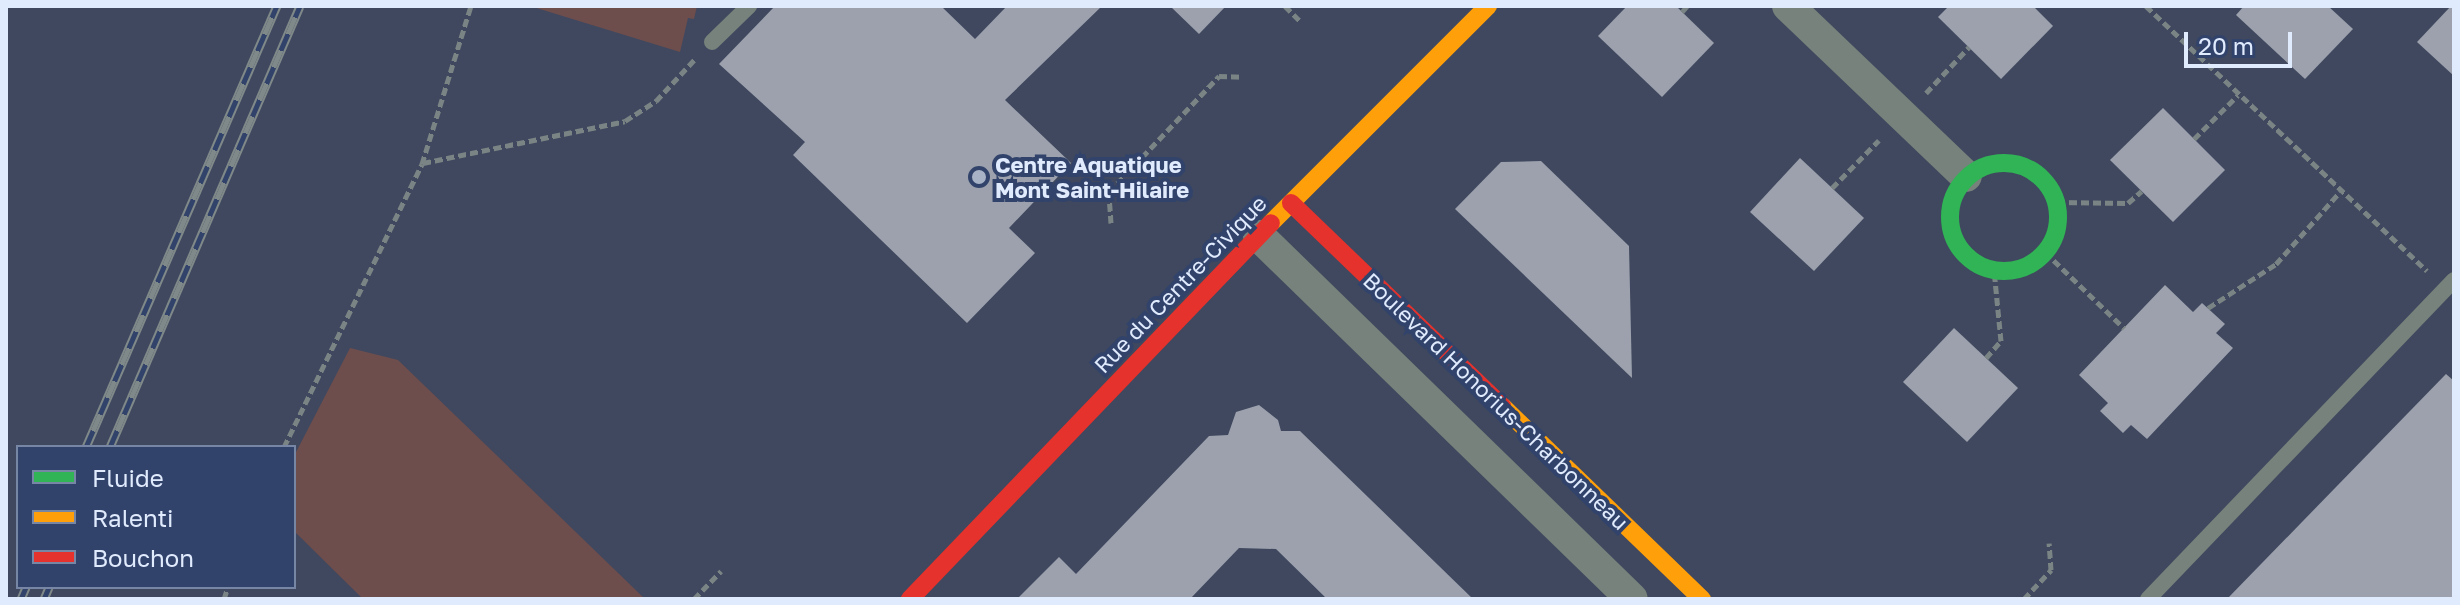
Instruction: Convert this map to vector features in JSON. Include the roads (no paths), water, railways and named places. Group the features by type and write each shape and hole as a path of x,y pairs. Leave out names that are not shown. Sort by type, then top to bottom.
{"street":[{"name":"Rue du Centre-Civique","path":"910,599 1291,203 1488,6"},
{"path":"1788,6 1966,176"},
{"path":"2017,164 2046,182 2057,202 2056,231 2045,252 2024,267 1994,270 1968,257 1954,239 1950,206 1966,176 1983,166 2017,164"},
{"name":"Boulevard Honorius-Charbonneau","path":"1291,203 1702,599"},
{"path":"1259,236 1632,599"}],"lane":[{"path":"712,42 749,6"},
{"path":"2148,599 2452,287"}],"railway":[{"path":"87,445 277,6"},
{"path":"111,445 300,6"},
{"path":"21,599 25,589"},
{"path":"44,599 48,589"}],"place":[{"name":"Centre Aquatique Mont Saint-Hilaire","path":"979,177"}]}
